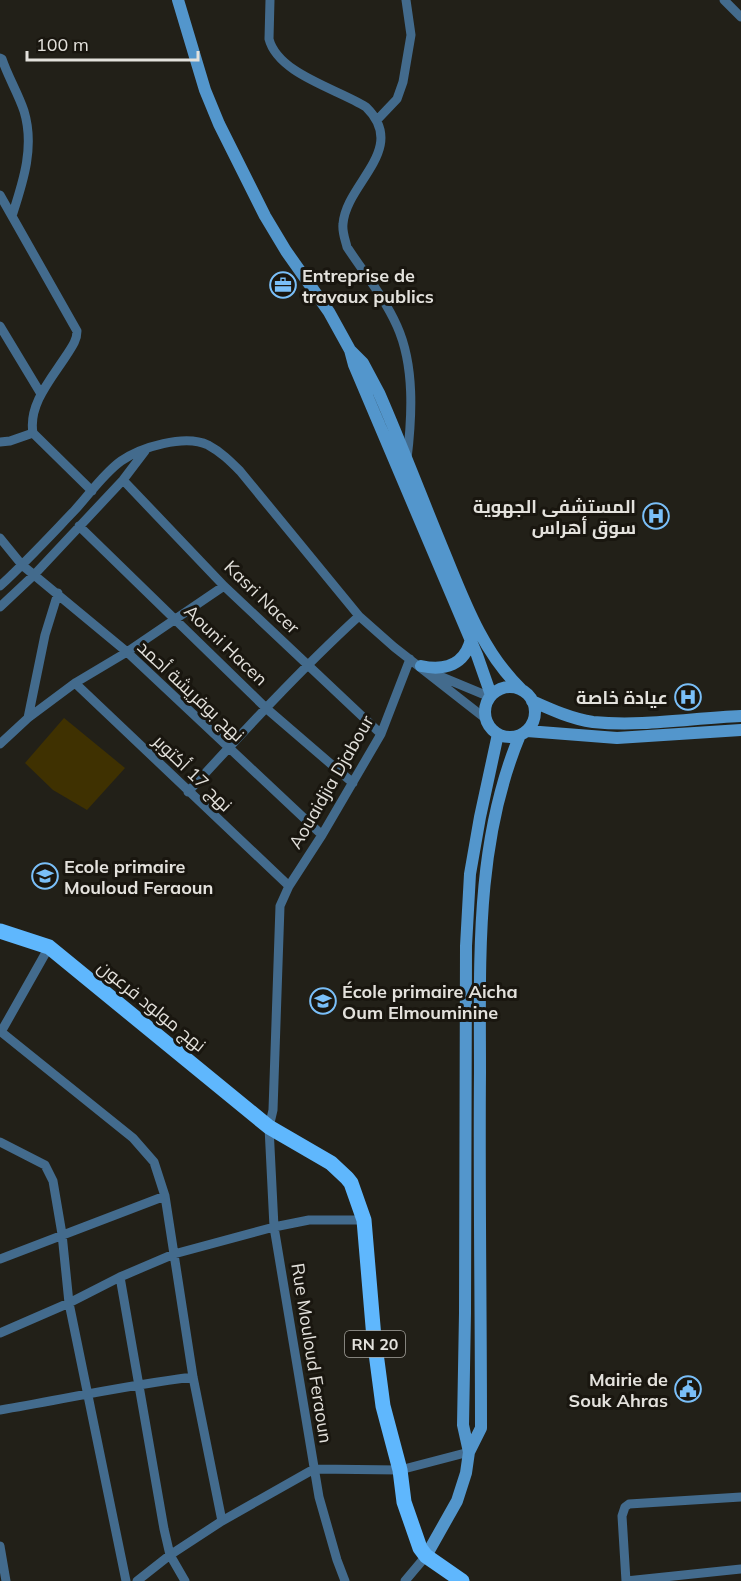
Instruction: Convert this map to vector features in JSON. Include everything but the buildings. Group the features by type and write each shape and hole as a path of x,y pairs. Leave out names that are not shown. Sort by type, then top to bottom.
{"main road":[{"path":"178,0 205,90 241,170 286,251 329,312 350,350 363,363 373,380 491,696 485,712 486,720 492,729 505,736 523,733 617,738 741,730"},
{"path":"404,463 472,617 506,676 532,701 561,714 592,722 639,723 741,716"},
{"path":"419,666 442,669 451,666 465,654 471,639"},
{"path":"491,696 506,688 522,690"},
{"path":"462,1581 426,1556 457,1501 466,1473 469,1452 482,1428 479,1088 482,912 489,839 494,815 505,774 523,733 535,715 532,701"},
{"path":"469,1452 463,1425 466,946 470,874 498,734"},
{"name":"نهج مولود فرعون","path":"0,931 49,947 269,1127"},
{"name":"RN 20","path":"269,1127 342,1172 351,1184 364,1220 375,1350 383,1406 400,1470 404,1502 420,1548 426,1556"}],"street":[{"path":"270,0 269,39 280,58 291,68 360,103 377,120 381,136 379,152 345,213 343,224 347,247 388,309 398,327 403,344 410,411 404,463"},
{"path":"377,120 397,99 403,82 411,35 406,0"},
{"path":"724,0 741,17"},
{"path":"0,58 17,92 28,132 23,183 12,216"},
{"path":"0,195 77,331 75,342 41,394 31,421 33,433 92,491"},
{"path":"0,326 41,394"},
{"path":"0,442 33,433"},
{"path":"0,586 121,462 147,448 189,441 206,444 225,455 240,471 359,616 486,720"},
{"path":"0,607 34,575 123,480 147,448"},
{"name":"Kasri Nacer","path":"123,480 224,586 381,734"},
{"name":"Aouni Hacen","path":"79,526 267,709 353,783"},
{"name":"نهج بوفريشة أحمد","path":"0,538 22,565 127,652 322,835"},
{"path":"0,744 28,718 75,683 127,652 224,586"},
{"path":"28,718 45,635 57,593"},
{"path":"188,792 308,663 359,616"},
{"path":"419,666 491,696"},
{"name":"Aouaidjia Djabour","path":"269,1127 273,1110 280,906 289,886 353,783 419,666"},
{"name":"نهج 17 أكتوبر","path":"75,683 289,886"},
{"path":"49,947 0,1032 133,1138 154,1162 165,1196 193,1377 222,1521"},
{"name":"Rue Mouloud Feraoun","path":"269,1127 274,1227 314,1469 319,1497 345,1581"},
{"path":"0,1142 47,1167 53,1180 62,1234 69,1303 126,1581"},
{"path":"0,1259 165,1196"},
{"path":"0,1333 174,1254 309,1220 364,1220"},
{"path":"120,1277 170,1555 185,1581"},
{"path":"0,1410 140,1384 193,1377"},
{"path":"137,1581 170,1555 222,1521 314,1469 400,1470 469,1452"},
{"path":"741,1497 628,1504 622,1516 626,1581 716,1576 741,1569"},
{"path":"0,1546 6,1581"},
{"path":"405,1581 426,1556"}],"shaded area":[{"path":"64,718 125,768 87,810 53,790 25,763"}],"place":[{"name":"Entreprise de travaux publics","path":"283,285"},
{"name":"المستشفى الجهوية سوق أهراس","path":"656,516"},
{"name":"عيادة خاصة","path":"688,697"},
{"name":"Ecole primaire Mouloud Feraoun","path":"45,876"},
{"name":"École primaire Aicha Oum Elmouminine","path":"323,1001"},
{"name":"Mairie de Souk Ahras","path":"688,1389"}]}
